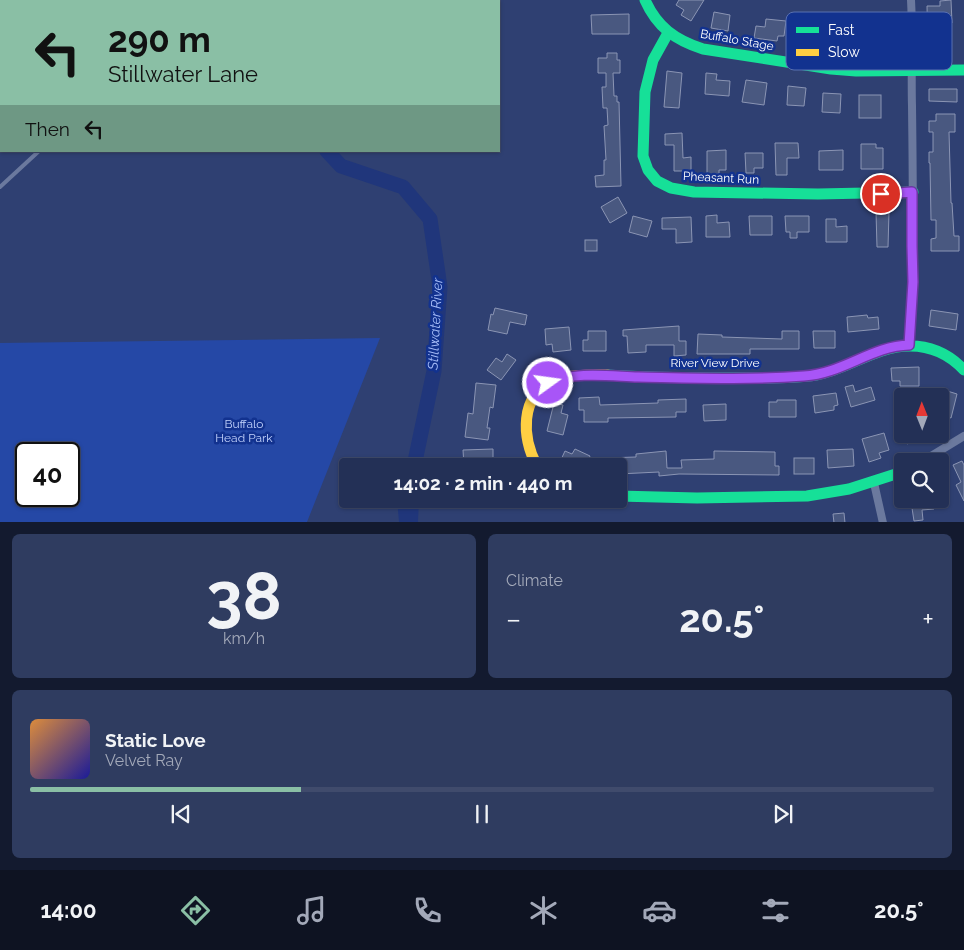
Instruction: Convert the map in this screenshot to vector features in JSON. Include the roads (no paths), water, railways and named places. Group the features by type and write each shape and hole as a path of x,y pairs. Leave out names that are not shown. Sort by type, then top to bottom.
{"street":[{"name":"Buffalo Stage","path":"646,0 653,18 668,33 692,46 786,62"},
{"name":"Pheasant Run","path":"668,33 653,60 648,75 643,124 645,163 652,176 664,184 678,190 694,192 818,194 912,192"},
{"name":"Buffalo Stage","path":"911,70 964,70"},
{"path":"909,345 913,282 911,70"},
{"name":"River View Drive","path":"533,458 527,439 528,410 537,392 554,380 575,376 597,375 694,378 810,376 833,371 884,349 909,345 940,352 953,359 964,370"},
{"path":"936,453 964,436"},
{"path":"627,496 697,498 807,496 850,489 894,475"},
{"path":"874,482 883,522"}],"lane":[{"path":"0,187 38,152"}],"waterway":[{"name":"Stillwater River","path":"328,152 341,166 403,187 430,219 440,287 434,371 416,458"}],"park label":[{"name":"Buffalo Head Park","path":"244,431"}]}
